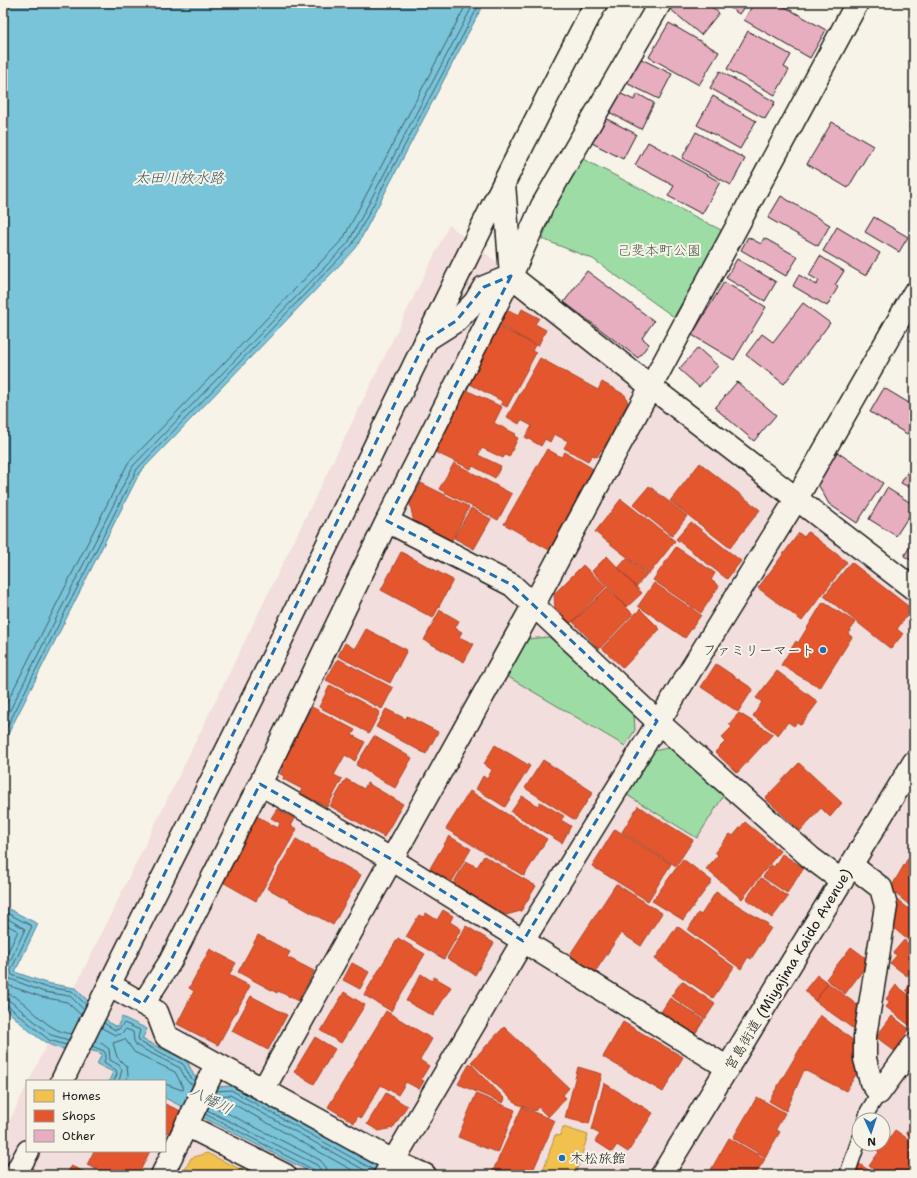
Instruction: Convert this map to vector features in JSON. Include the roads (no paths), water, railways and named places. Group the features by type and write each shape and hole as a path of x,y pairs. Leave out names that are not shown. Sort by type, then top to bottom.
{"street":[{"path":"67,1072 266,670 426,340 596,3"},
{"path":"143,1004 170,962 260,784 387,521 511,276 542,206 660,3"},
{"path":"263,1090 533,606 857,3"},
{"path":"504,183 511,276 651,387 914,589"},
{"path":"426,340 456,321 475,302 484,287 511,276"},
{"path":"389,1169 523,941 657,721 797,498 914,294"},
{"path":"387,521 512,585 657,721 811,858 881,888 886,906 865,1036 865,1059 871,1082 879,1093 914,1045"},
{"name":"宮島街道 (Miyajima Kaido Avenue)","path":"662,1175 914,762"},
{"path":"260,784 391,859 728,1068"},
{"path":"105,995 143,1004 157,1012 166,1036 213,1073 263,1090 389,1169 425,1175"},
{"path":"162,1175 213,1073"},
{"path":"188,1121 285,1175"},
{"path":"15,1175 27,1152"}],"lane":[{"path":"868,1112 879,1093"},
{"path":"847,1175 855,1152"}],"water":[{"name":"太田川放水路","path":"3,3 484,3 356,248 140,472 3,744"},
{"name":"八幡川","path":"3,906 38,924 15,972 46,983 75,988 111,1024 117,1027 122,1017 147,1029 142,1039 187,1061 194,1076 216,1087 231,1086 394,1175 316,1175 166,1099 166,1080 109,1080 113,1072 97,1064 102,1054 88,1050 63,1049 46,1043 38,1038 3,1007"}],"place":[{"name":"ファミリーマート","path":"823,650"},
{"name":"木松旅館","path":"562,1158"}],"park label":[{"name":"己斐本町公園","path":"659,250"}]}
